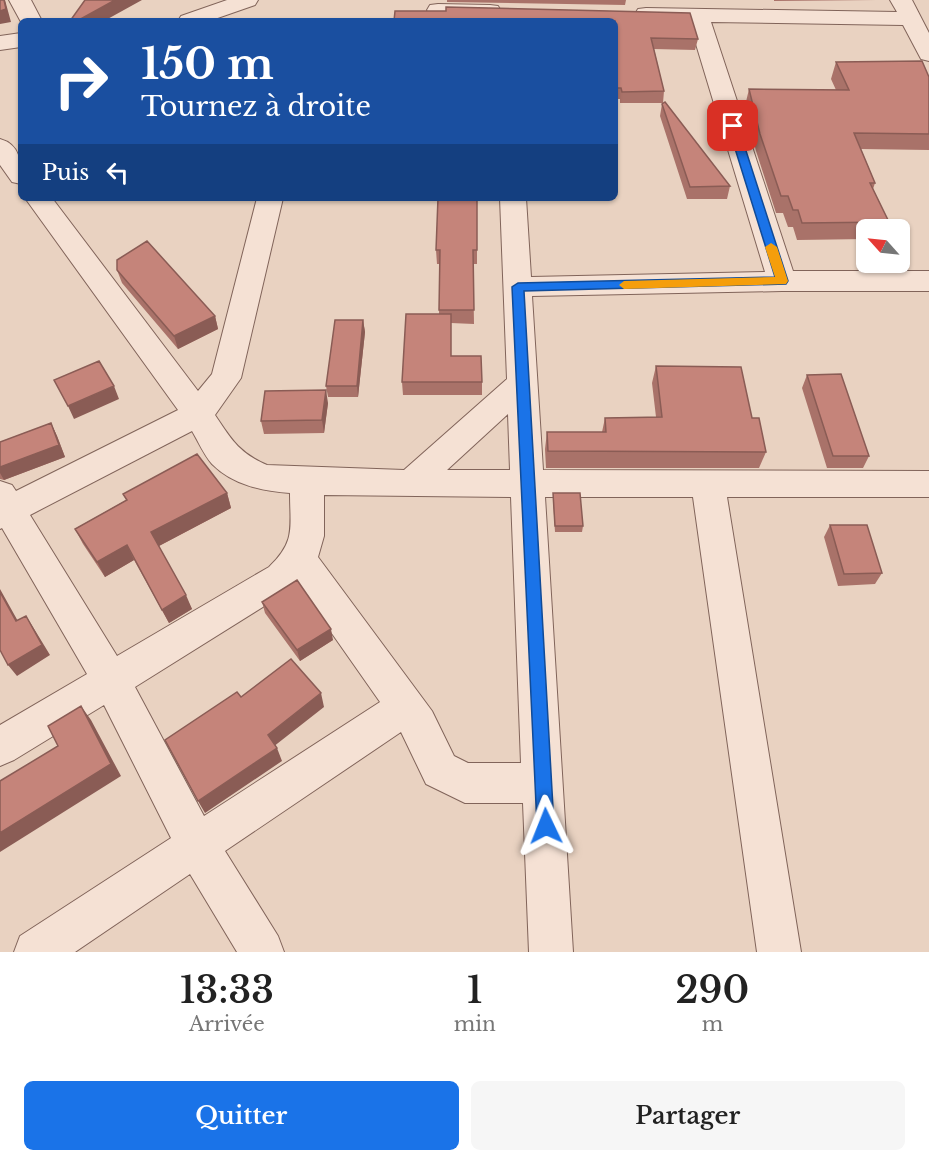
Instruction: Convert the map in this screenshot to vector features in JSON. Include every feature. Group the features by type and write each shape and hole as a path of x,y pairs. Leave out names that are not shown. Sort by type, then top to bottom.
{"street":[{"path":"20,0 29,18"},
{"path":"197,18 248,0"},
{"path":"623,14 645,7 698,15 911,8 929,54"},
{"path":"438,10 507,15"},
{"path":"698,15 782,281"},
{"path":"0,43 18,40"},
{"path":"0,147 18,173"},
{"path":"0,188 18,179"},
{"path":"40,201 198,414 223,454 241,468 263,478 411,483 929,484"},
{"path":"262,952 198,847 111,680 3,507 198,414 225,378 269,201"},
{"path":"513,201 551,952"},
{"path":"518,287 782,281 929,281"},
{"path":"411,483 523,382"},
{"path":"0,747 282,578 300,560 307,536 307,481"},
{"path":"708,483 779,952"},
{"path":"300,560 418,724 440,770 465,783 544,783"},
{"path":"36,952 198,847 406,707"}],"building":[{"path":"0,0 4,0 6,9 0,11"},
{"path":"85,0 115,0 82,18 72,18"},
{"path":"446,7 690,13 698,39 651,38 664,91 622,92 621,88 618,88 618,18 394,18 395,11 446,11"},
{"path":"922,61 929,77 929,134 854,133 875,183 870,183 888,219 856,219 856,222 802,223 798,210 793,210 788,196 781,196 760,134 749,89 849,90 836,62"},
{"path":"665,102 730,186 690,187 662,104"},
{"path":"438,201 477,201 477,250 473,250 474,310 439,310 440,250 436,250"},
{"path":"147,241 215,316 174,336 117,270 117,260"},
{"path":"406,314 451,314 451,356 481,356 482,382 402,382"},
{"path":"335,320 363,320 357,386 326,386"},
{"path":"99,361 114,386 68,406 54,380"},
{"path":"656,366 741,367 752,418 759,418 766,452 548,451 547,432 606,432 605,418 662,417"},
{"path":"841,374 869,456 833,456 807,375"},
{"path":"326,390 322,420 261,421 265,391"},
{"path":"51,423 59,445 0,467 0,442"},
{"path":"197,454 227,493 151,532 186,595 162,610 127,545 97,562 75,529 127,500 123,494"},
{"path":"553,493 580,493 583,526 555,526"},
{"path":"830,525 867,525 882,573 844,574"},
{"path":"297,580 331,629 297,650 262,602"},
{"path":"0,592 16,621 26,616 42,645 8,665 0,650"},
{"path":"291,659 321,693 268,735 277,748 198,801 165,740 237,692 241,697"},
{"path":"81,706 111,764 0,833 0,781 58,746 48,726"}],"slow traffic":[{"path":"624,285 782,281 771,247"}],"route":[{"path":"546,826 518,287 782,281 733,126"}]}
